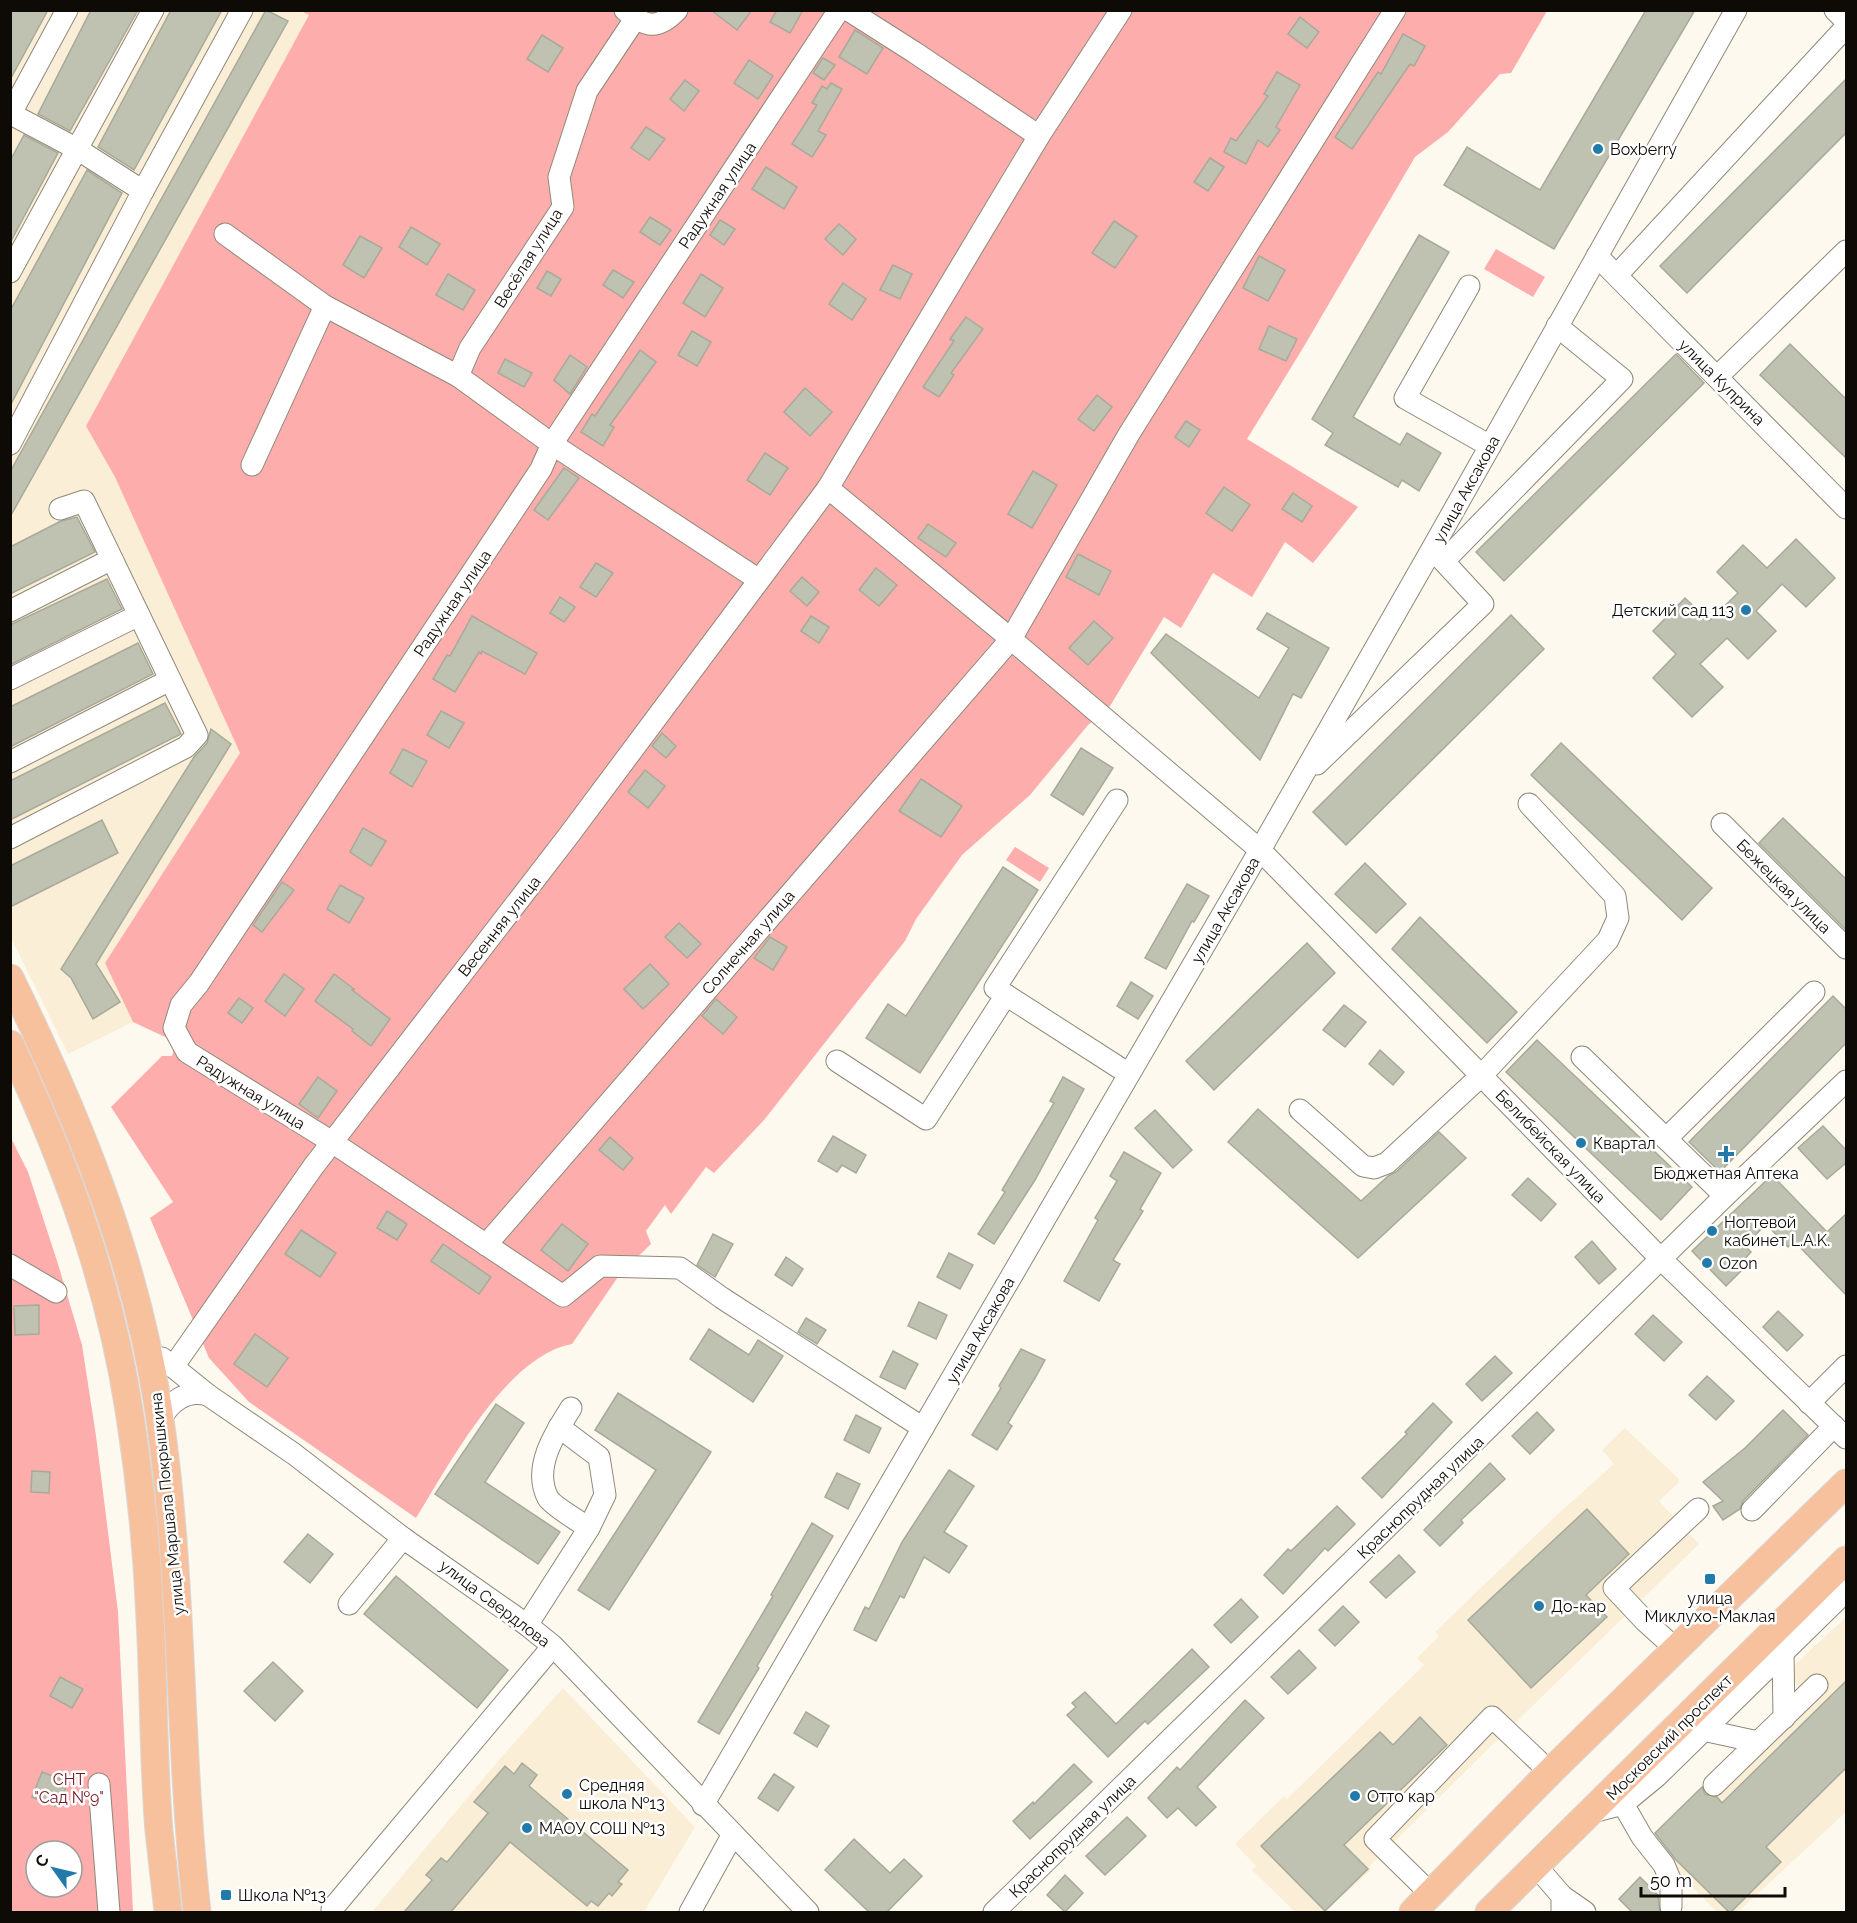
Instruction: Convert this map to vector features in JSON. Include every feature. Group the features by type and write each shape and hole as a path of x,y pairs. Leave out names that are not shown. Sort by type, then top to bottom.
{"main road":[{"name":"улица Маршала Покрышкина","path":"10,978 52,1066 95,1168 124,1254 145,1337 160,1421 175,1558 186,1780 197,1912"},
{"name":"улица Маршала Покрышкина","path":"10,1044 48,1130 79,1209 107,1300 125,1382 144,1535 158,1811 168,1912"},
{"path":"1422,1903 1550,1772 1846,1483"},
{"name":"Московский проспект","path":"1490,1912 1846,1560"}],"street":[{"path":"67,10 11,115 77,148 143,191"},
{"path":"10,272 153,10"},
{"path":"10,444 143,191 242,10"},
{"name":"Весёлая улица","path":"458,376 470,348 563,207 558,177 587,91 630,15 651,25 666,21 677,10"},
{"name":"Радужная улица","path":"839,10 552,444 541,470 199,983 181,1005 174,1028 187,1052 332,1142 563,1296 600,1266 680,1268 722,1298 923,1428"},
{"path":"848,10 1039,136"},
{"name":"Весенняя улица","path":"173,1367 332,1142 569,835 828,488 1039,136 1121,10"},
{"name":"Солнечная улица","path":"486,1245 1011,639 1129,434 1395,10"},
{"name":"улица Аксакова","path":"703,1804 1299,782 1438,555 1490,446 1736,10"},
{"path":"1835,10 1846,21"},
{"path":"1617,275 1846,27"},
{"path":"225,234 326,306 458,376 552,444 759,580"},
{"path":"1717,377 1846,251"},
{"name":"улица Куприна","path":"1597,256 1846,508"},
{"path":"1469,286 1405,398 1490,446"},
{"path":"252,465 326,306"},
{"path":"1299,782 1483,604 1438,555 1622,379 1557,326"},
{"name":"Белибейская улица","path":"828,488 1260,850 1662,1260 1840,1432"},
{"path":"10,838 186,747 197,735 84,501 60,509"},
{"path":"10,611 112,559"},
{"path":"10,679 139,615"},
{"path":"10,762 170,680"},
{"path":"1117,800 995,988 1129,1074"},
{"path":"1300,1110 1363,1166 1374,1168 1387,1163 1482,1075 1608,940 1618,918 1615,896 1529,804"},
{"name":"Бежецкая улица","path":"1722,824 1846,948"},
{"path":"1666,1139 1814,992"},
{"path":"837,1061 926,1119 1006,995"},
{"path":"1582,1057 1725,1196"},
{"name":"Краснопрудная улица","path":"994,1912 1725,1196 1846,1081"},
{"path":"10,1265 56,1292"},
{"name":"улица Свердлова","path":"145,1337 159,1355 208,1395 294,1454 403,1538 527,1624 553,1646 808,1912"},
{"path":"1809,1402 1846,1366"},
{"path":"160,1421 167,1409 180,1397 193,1393 208,1395"},
{"path":"571,1408 548,1449 542,1474 549,1499 589,1528"},
{"path":"527,1624 589,1528 605,1496 599,1457 559,1426"},
{"path":"1752,1510 1840,1432"},
{"path":"1670,1657 1645,1621 1614,1588 1698,1509"},
{"path":"349,1604 403,1538"},
{"path":"1592,1812 1623,1804 1657,1776 1846,1591"},
{"path":"332,1909 553,1646"},
{"path":"1783,1652 1784,1718"},
{"path":"1714,1785 1817,1685"},
{"path":"1422,1903 1375,1839 1492,1717 1550,1772"},
{"path":"1703,1730 1758,1742"},
{"path":"99,1784 109,1912"},
{"path":"1623,1804 1642,1837 1664,1865 1671,1882 1671,1907"},
{"path":"690,1912 733,1834"},
{"path":"1536,1866 1562,1904 1585,1912"}],"shaded area":[{"path":"11,11 301,11 310,15 86,426 115,476 240,753 105,963 133,1022 68,1054 11,938"},
{"path":"1625,1428 1679,1479 1679,1482 1659,1501 1699,1544 1479,1758 1369,1867 1371,1870 1344,1895 1325,1912 1295,1912 1252,1870 1256,1866 1235,1844 1284,1796 1287,1799 1424,1665 1417,1658 1439,1636 1435,1632 1561,1511 1614,1464 1602,1450"},
{"path":"1846,1617 1846,1812 1738,1912 1717,1912 1653,1847 1811,1700 1786,1673"},
{"name":"Средняя школа №13","path":"563,1688 695,1827 644,1912 372,1912 498,1761"}],"green space":[{"path":"301,11 1547,11 1511,73 1500,74 1448,132 1415,157 1247,439 1358,507 1313,563 1285,542 1252,597 1213,573 1181,628 1164,617 1110,706 1088,725 1030,795 962,855 916,919 905,941 764,1120 714,1173 706,1167 671,1214 665,1205 646,1231 651,1244 620,1274 572,1344 548,1353 524,1369 502,1390 462,1443 416,1518 249,1402 209,1358 150,1218 173,1202 111,1107 162,1056 172,1056 176,1042 133,1022 105,963 240,753 115,477 86,426 309,15"},
{"path":"1496,249 1545,277 1533,297 1484,269"},
{"path":"1015,847 1049,868 1040,882 1006,860"},
{"name":"СНТ \"Сад №9\"","path":"10,1136 28,1172 82,1345 118,1612 133,1912 11,1912"}],"building":[{"path":"10,10 48,10 10,80"},
{"path":"91,10 138,10 70,131 38,114"},
{"path":"171,10 222,10 134,170 98,147"},
{"path":"266,10 288,21 10,517 10,472"},
{"path":"711,10 752,10 737,30"},
{"path":"777,10 803,10 790,33 770,22"},
{"path":"1646,10 1695,10 1554,249 1444,185 1467,147 1540,190"},
{"path":"1300,17 1319,32 1307,48 1288,34"},
{"path":"855,30 883,48 867,74 839,57"},
{"path":"1403,34 1425,46 1414,66 1410,64 1352,149 1335,137 1378,72 1381,74"},
{"path":"542,35 563,48 548,72 527,59"},
{"path":"823,58 835,65 824,80 813,73"},
{"path":"749,60 773,76 758,99 734,83"},
{"path":"1277,72 1300,85 1276,127 1280,130 1268,147 1258,140 1246,164 1224,152 1231,138 1236,141 1268,96 1264,94"},
{"path":"1846,79 1846,133 1687,293 1660,266"},
{"path":"685,80 699,91 684,111 670,99"},
{"path":"831,83 842,89 818,131 826,135 812,157 792,144 817,105 812,103 822,86 827,89"},
{"path":"646,127 665,139 649,160 631,148"},
{"path":"24,135 58,153 10,243 10,161"},
{"path":"1210,158 1224,167 1208,191 1194,182"},
{"path":"766,167 797,187 784,209 752,189"},
{"path":"87,170 122,193 10,406 10,311"},
{"path":"650,217 671,230 660,245 640,232"},
{"path":"720,220 735,229 724,245 710,235"},
{"path":"1114,221 1137,236 1115,268 1092,253"},
{"path":"839,224 856,239 843,255 825,239"},
{"path":"411,227 440,244 427,265 399,247"},
{"path":"1419,235 1449,252 1353,417 1400,445 1407,433 1441,453 1419,491 1402,480 1398,487 1325,445 1333,433 1312,419"},
{"path":"360,236 382,248 364,278 343,265"},
{"path":"1259,256 1285,270 1268,301 1243,288"},
{"path":"893,265 912,274 900,299 880,290"},
{"path":"613,270 634,282 623,298 603,285"},
{"path":"547,271 561,279 551,296 537,288"},
{"path":"448,274 475,290 463,310 436,295"},
{"path":"701,274 723,288 705,317 683,303"},
{"path":"843,283 866,299 852,320 829,304"},
{"path":"966,317 983,329 951,373 954,375 939,397 923,387 954,341 950,339"},
{"path":"1269,326 1297,339 1286,361 1259,349"},
{"path":"692,331 711,342 697,366 678,355"},
{"path":"1790,344 1846,399 1846,458 1760,375"},
{"path":"640,350 656,362 610,425 614,427 603,446 581,432 592,414 595,416"},
{"path":"1676,354 1704,383 1504,581 1476,552"},
{"path":"570,355 587,367 570,394 554,380"},
{"path":"505,359 532,373 524,387 498,373"},
{"path":"805,388 832,412 810,436 784,412"},
{"path":"1097,395 1112,407 1094,431 1078,419"},
{"path":"1186,421 1200,430 1189,447 1175,437"},
{"path":"765,453 788,468 770,495 747,480"},
{"path":"564,468 579,478 548,520 534,510"},
{"path":"1033,471 1057,485 1032,528 1008,514"},
{"path":"1224,487 1250,505 1232,531 1206,513"},
{"path":"1293,493 1312,506 1302,522 1282,509"},
{"path":"77,517 95,552 10,594 10,547 61,521"},
{"path":"928,524 956,543 946,557 918,538"},
{"path":"1796,539 1835,578 1806,607 1782,584 1756,611 1776,631 1748,659 1727,638 1700,664 1723,687 1692,717 1653,678 1676,654 1653,631 1685,598 1709,621 1738,593 1717,572 1743,545 1767,568"},
{"path":"1078,554 1111,571 1099,595 1066,577"},
{"path":"596,563 613,573 596,597 580,587"},
{"path":"876,568 897,585 879,606 859,590"},
{"path":"802,577 819,592 807,606 790,591"},
{"path":"107,579 122,609 10,665 10,625"},
{"path":"560,597 575,607 564,622 550,613"},
{"path":"1267,613 1329,648 1301,698 1293,694 1260,760 1151,653 1166,634 1259,698 1289,648 1257,629"},
{"path":"1511,615 1544,649 1346,845 1313,812"},
{"path":"472,616 537,653 525,674 482,651 481,654 479,652 455,692 433,679 447,655 450,656"},
{"path":"811,616 829,627 819,643 801,631"},
{"path":"1094,621 1113,638 1088,665 1069,648"},
{"path":"138,643 153,674 10,747 10,707"},
{"path":"165,703 181,734 10,820 10,781"},
{"path":"441,711 464,723 449,748 427,735"},
{"path":"211,729 231,744 96,964 120,1002 93,1019 71,978 61,969 194,757 207,743"},
{"path":"662,733 676,746 666,758 652,746"},
{"path":"1561,743 1712,888 1682,920 1531,775"},
{"path":"1081,748 1113,768 1083,815 1051,795"},
{"path":"403,749 427,761 412,787 390,773"},
{"path":"645,770 665,786 648,808 628,792"},
{"path":"921,779 962,806 941,837 899,811"},
{"path":"1783,818 1846,879 1846,930 1759,843"},
{"path":"102,820 118,853 10,907 10,866"},
{"path":"363,828 386,841 371,866 350,852"},
{"path":"1365,863 1406,904 1376,933 1335,894"},
{"path":"1003,867 1038,890 920,1073 866,1038 888,1004 906,1016"},
{"path":"282,882 294,890 262,932 253,925"},
{"path":"1187,884 1209,896 1194,922 1192,921 1166,969 1145,958"},
{"path":"340,885 364,898 349,923 327,909"},
{"path":"1420,917 1517,1012 1487,1043 1392,949"},
{"path":"679,923 701,944 687,958 665,937"},
{"path":"770,937 787,947 773,970 754,958"},
{"path":"1307,943 1335,973 1214,1090 1186,1061"},
{"path":"650,964 669,984 643,1009 624,989"},
{"path":"284,974 304,989 285,1016 265,1001"},
{"path":"334,974 390,1019 371,1046 352,1031 353,1029 315,1001"},
{"path":"1131,982 1153,996 1138,1019 1117,1006"},
{"path":"1833,996 1846,1009 1846,1043 1720,1172 1689,1142"},
{"path":"239,998 253,1008 242,1023 228,1013"},
{"path":"716,999 737,1017 723,1034 702,1016"},
{"path":"1344,1005 1366,1022 1345,1047 1323,1030"},
{"path":"1537,1040 1692,1187 1661,1220 1506,1072"},
{"path":"1380,1050 1404,1072 1393,1085 1369,1064"},
{"path":"318,1077 337,1091 318,1118 299,1104"},
{"path":"1063,1077 1084,1089 1035,1180 994,1244 978,1234 1005,1192 1002,1190 1054,1103 1050,1101"},
{"path":"1258,1109 1361,1201 1439,1132 1466,1158 1358,1258 1228,1142"},
{"path":"1155,1110 1192,1150 1173,1168 1135,1128"},
{"path":"1823,1126 1846,1150 1846,1163 1827,1179 1798,1148"},
{"path":"833,1136 866,1155 856,1173 842,1165 837,1172 818,1161"},
{"path":"610,1137 633,1158 623,1170 599,1150"},
{"path":"1124,1152 1161,1173 1140,1209 1143,1211 1113,1260 1120,1264 1099,1301 1064,1281 1098,1220 1095,1218 1117,1181 1110,1176"},
{"path":"1772,1175 1827,1232 1846,1214 1846,1295 1794,1241 1788,1247 1766,1224 1745,1246 1751,1252 1740,1264 1744,1268 1726,1286 1692,1251"},
{"path":"1528,1178 1556,1204 1541,1221 1512,1195"},
{"path":"387,1211 407,1224 397,1240 377,1228"},
{"path":"562,1224 588,1244 568,1271 541,1250"},
{"path":"301,1230 336,1253 320,1277 285,1254"},
{"path":"713,1234 733,1244 715,1277 697,1265"},
{"path":"1592,1241 1616,1269 1599,1284 1575,1257"},
{"path":"443,1244 491,1277 479,1294 431,1261"},
{"path":"949,1253 973,1265 960,1289 937,1277"},
{"path":"786,1257 803,1269 792,1286 775,1275"},
{"path":"919,1302 947,1315 936,1339 908,1326"},
{"path":"39,1305 39,1334 15,1335 14,1306"},
{"path":"1778,1311 1803,1335 1787,1351 1763,1327"},
{"path":"1653,1315 1682,1342 1664,1361 1635,1334"},
{"path":"806,1318 826,1330 817,1344 798,1332"},
{"path":"709,1329 749,1355 758,1340 783,1356 753,1402 690,1359"},
{"path":"255,1334 288,1358 267,1387 234,1364"},
{"path":"1021,1349 1045,1360 1008,1423 1012,1426 997,1450 972,1435 1001,1388 999,1386"},
{"path":"893,1351 918,1364 905,1389 880,1377"},
{"path":"1495,1356 1512,1373 1482,1401 1466,1384"},
{"path":"1707,1376 1734,1401 1716,1420 1689,1395"},
{"path":"618,1393 711,1452 609,1610 578,1590 656,1470 595,1430"},
{"path":"1433,1403 1452,1422 1382,1498 1362,1478 1407,1434 1405,1432"},
{"path":"496,1404 524,1423 485,1482 560,1532 538,1564 435,1494"},
{"path":"1783,1410 1808,1435 1743,1501 1740,1509 1723,1520 1713,1506 1723,1501 1703,1482 1745,1448"},
{"path":"1537,1412 1554,1430 1530,1454 1512,1436"},
{"path":"856,1415 881,1428 869,1453 844,1440"},
{"path":"1490,1463 1505,1479 1461,1520 1463,1523 1440,1546 1424,1530"},
{"path":"949,1470 974,1486 944,1532 967,1546 949,1573 924,1557 904,1598 900,1596 876,1641 854,1630 865,1607 869,1609 902,1542"},
{"path":"32,1471 50,1472 49,1493 31,1492"},
{"path":"837,1473 860,1484 848,1509 825,1497"},
{"path":"1337,1506 1355,1524 1328,1551 1325,1548 1283,1594 1264,1575 1288,1549 1291,1551"},
{"name":"До-кар","path":"1587,1509 1629,1554 1586,1595 1607,1617 1531,1688 1468,1620"},
{"path":"812,1523 833,1536 719,1734 698,1722 773,1596 771,1595"},
{"path":"308,1534 333,1554 310,1583 284,1562"},
{"path":"1399,1555 1415,1572 1386,1598 1370,1582"},
{"path":"396,1576 508,1670 477,1708 364,1614"},
{"path":"1241,1599 1258,1617 1231,1643 1214,1625"},
{"path":"1343,1606 1359,1622 1335,1646 1319,1630"},
{"path":"1192,1649 1209,1667 1148,1724 1145,1721 1108,1757 1067,1715 1076,1707 1072,1703 1085,1692 1116,1724"},
{"path":"1299,1650 1316,1668 1288,1694 1271,1677"},
{"path":"273,1662 303,1691 275,1721 244,1691"},
{"path":"60,1677 83,1689 72,1708 50,1696"},
{"path":"1846,1681 1846,1768 1766,1847 1781,1862 1729,1912 1675,1859 1655,1833 1702,1787 1705,1794 1717,1797 1722,1803"},
{"path":"1245,1700 1264,1718 1197,1787 1216,1807 1196,1826 1178,1808 1167,1818 1148,1798 1177,1767 1180,1770"},
{"path":"806,1712 829,1726 817,1747 794,1733"},
{"name":"Отто кар","path":"1420,1717 1447,1745 1344,1845 1368,1869 1325,1911 1261,1846 1380,1732 1393,1745"},
{"name":"МАОУ СОШ №13","path":"522,1763 537,1775 529,1786 628,1870 618,1882 622,1884 612,1896 609,1893 598,1906 591,1901 587,1906 510,1842 451,1912 404,1912 432,1880 426,1875 441,1858 447,1862 488,1813 474,1802 505,1766 514,1774"},
{"path":"1074,1764 1092,1782 1030,1839 1013,1821 1033,1802 1034,1804"},
{"path":"42,1772 68,1782 58,1807 32,1797"},
{"path":"774,1774 794,1787 778,1811 758,1798"},
{"path":"1127,1817 1146,1836 1105,1875 1086,1856"},
{"path":"854,1839 890,1873 904,1859 922,1876 887,1912 869,1912 825,1870"},
{"path":"1065,1875 1083,1893 1065,1912 1047,1895"},
{"path":"1640,1877 1658,1895 1660,1912 1632,1912 1619,1899"}],"place":[{"name":"Boxberry","path":"1598,149"},
{"name":"Детский сад 113","path":"1746,610"},
{"name":"Квартал","path":"1581,1143"},
{"name":"Бюджетная Аптека","path":"1726,1154"},
{"name":"Ногтевой кабинет L.A.K.","path":"1712,1231"},
{"name":"Ozon","path":"1707,1263"},
{"name":"улица Миклухо-Маклая","path":"1710,1579"},
{"name":"До-кар","path":"1539,1606"},
{"name":"Средняя школа №13","path":"567,1794"},
{"name":"Отто кар","path":"1355,1796"},
{"name":"МАОУ СОШ №13","path":"527,1828"},
{"name":"Школа №13","path":"226,1895"}]}
